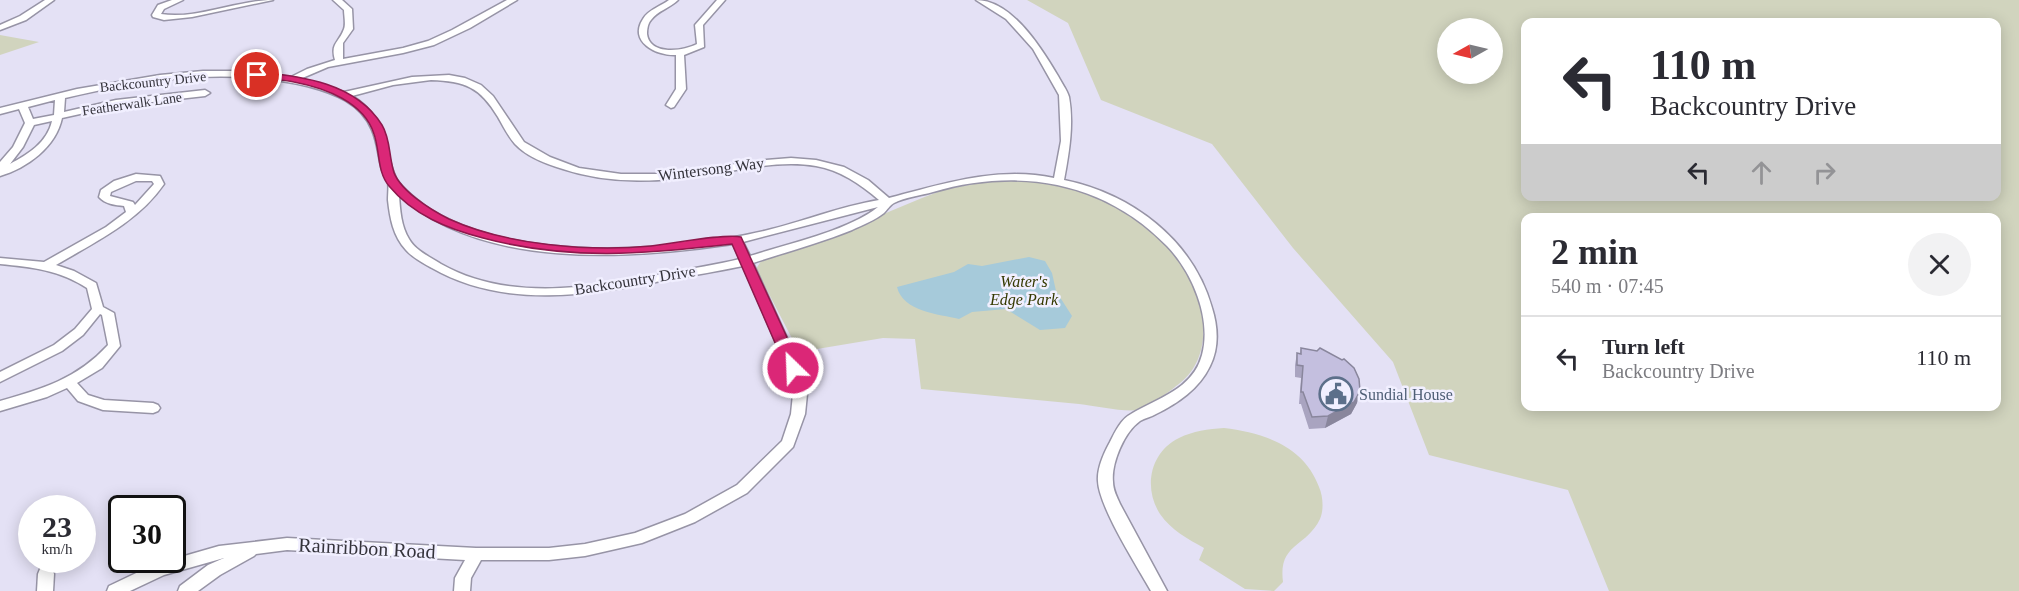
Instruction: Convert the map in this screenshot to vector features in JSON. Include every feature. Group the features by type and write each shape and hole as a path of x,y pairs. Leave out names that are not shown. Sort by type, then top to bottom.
{"street":[{"path":"0,28 22,18 50,0"},
{"path":"178,0 161,7 156,15 161,18 183,17 269,0"},
{"path":"295,78 311,69 339,60 420,46 442,38 513,0"},
{"path":"674,0 646,19 643,26 645,39 653,48 670,55 693,52 701,45 699,25 721,0"},
{"path":"980,0 1009,18 1037,48 1064,95 1066,141 1059,180"},
{"path":"339,60 336,52 339,41 349,29 348,9 340,2"},
{"path":"671,105 681,89 680,55"},
{"name":"Backcountry Drive","path":"0,111 91,88 196,76 243,75 295,78 345,95 361,107 377,126 384,145 387,171 393,184 394,209 399,231 410,248 444,272 482,284 518,290 552,292 596,289 745,261 828,234 880,213 888,202"},
{"name":"Wintersong Way","path":"345,95 396,81 428,78 466,82 478,87 489,98 516,140 530,151 556,164 582,171 646,177 683,176 778,161 805,161 834,166 851,173 866,181 888,202"},
{"name":"Featherwalk Lane","path":"30,123 116,103 205,93"},
{"path":"0,173 39,150 51,137 58,124 60,96"},
{"path":"0,168 18,148 30,123 22,105"},
{"path":"48,265 132,213 153,196 159,184 156,178 144,176 129,179 106,190 104,197 111,201 129,204 132,213"},
{"name":"Backcountry Drive","path":"393,184 421,208 445,222 513,242 541,247 608,251 647,250 737,240 976,179 1016,177 1059,180 1100,193 1133,211 1162,234 1191,266 1205,300 1211,339 1204,366 1187,389 1132,420 1114,445 1105,481 1113,505 1159,591"},
{"name":"Rainribbon Road","path":"115,591 159,570 219,552 287,544 476,554 549,554 585,550 638,539 690,518 742,489 788,443 798,414 801,384 737,240"},
{"path":"0,261 48,265 74,274 92,286 98,309"},
{"path":"0,378 58,348 79,332 98,309"},
{"path":"0,406 42,394 69,382 97,365 114,346 108,313 98,309"},
{"path":"69,382 83,398 103,405 153,408"},
{"name":"Rainribbon Road","path":"186,591 214,570 258,548"},
{"path":"462,591 463,578 476,554"},
{"path":"45,574 45,591"}],"green space":[{"path":"1027,0 2019,0 2019,591 1609,591 1568,490 1429,455 1393,362 1293,248 1212,144 1101,100 1068,23"},
{"path":"0,35 39,42 0,55"},
{"name":"Water's Edge Park","path":"989,181 1041,182 1075,189 1126,212 1169,248 1185,271 1197,295 1203,322 1202,347 1187,377 1148,406 1138,410 1124,410 921,389 915,339 883,338 799,352 756,269 763,258 821,240 943,190"},
{"path":"1224,428 1254,434 1281,444 1303,461 1312,473 1320,491 1322,507 1320,519 1308,536 1289,553 1283,569 1283,582 1274,591 1245,589 1199,560 1204,548 1169,525 1155,504 1152,493 1152,472 1161,452 1169,444 1184,436"}],"water":[{"path":"1029,257 1045,261 1052,273 1056,291 1072,316 1065,328 1040,330 1006,309 972,312 959,319 932,313 906,302 897,287 954,272 968,264 982,266"}],"building":[{"name":"Sundial House","path":"1301,348 1317,351 1320,348 1344,359 1354,368 1359,379 1360,391 1354,402 1328,416 1312,417 1303,392 1301,392 1303,366 1297,365 1297,353 1301,354"}],"place":[{"name":"Sundial House","path":"1336,394"}],"route":[{"path":"257,75 295,78 345,95 361,107 377,126 384,145 387,171 393,184 421,208 445,222 467,230 513,242 550,248 608,251 694,246 737,240 793,368"}]}
